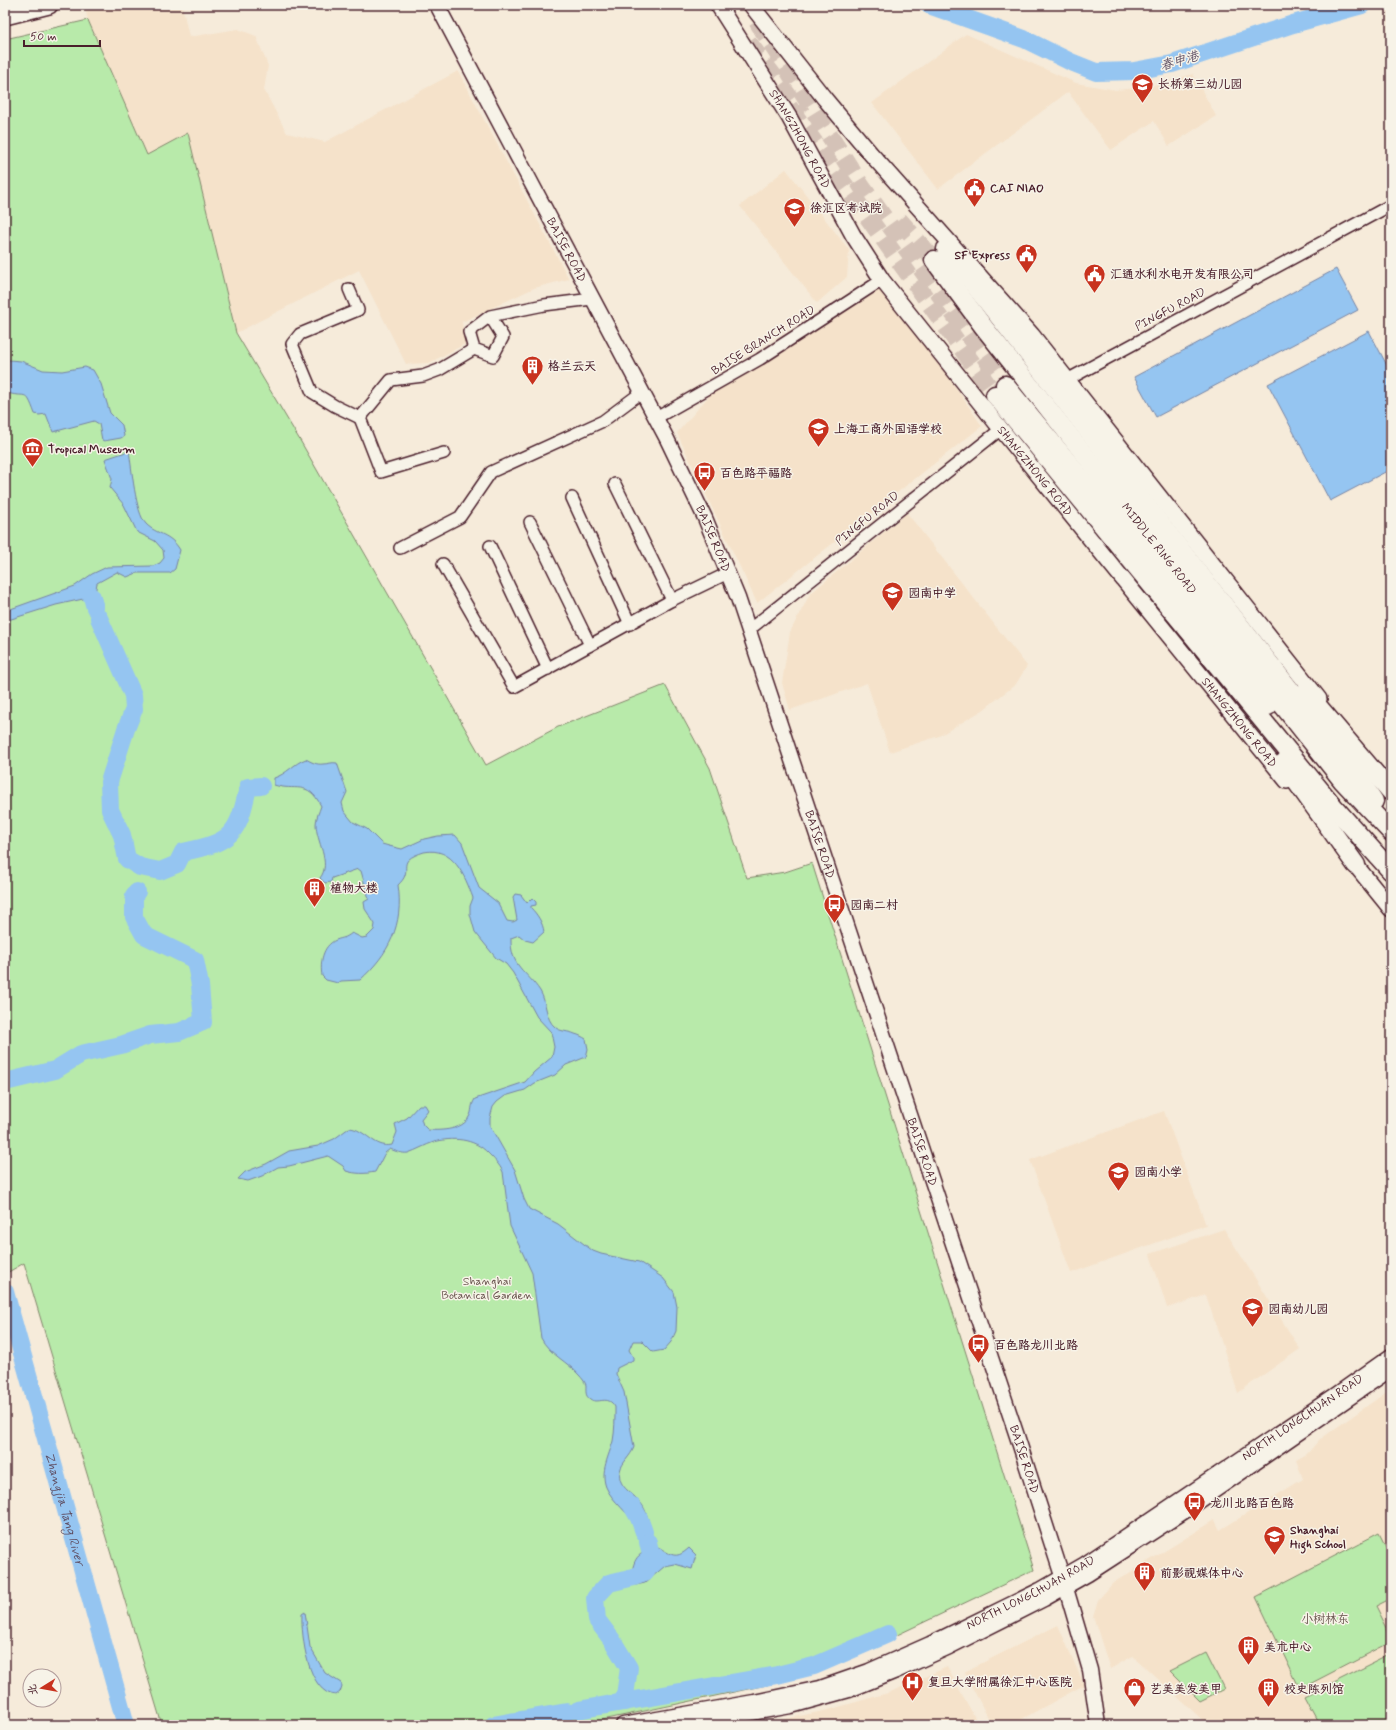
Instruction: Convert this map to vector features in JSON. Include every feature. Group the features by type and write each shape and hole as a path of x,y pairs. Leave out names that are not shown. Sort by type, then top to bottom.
{"highway":[{"name":"MIDDLE RING ROAD","path":"1391,864 1298,734 983,326 940,255 1140,499 1298,734 1334,807 1391,871"},
{"name":"MIDDLE RING ROAD","path":"1391,826 1353,770 1298,734 1256,711 1000,390 1298,734 1391,832"},
{"path":"1140,499 1391,791"},
{"path":"1256,711 1280,759 1356,865"}],"main road":[{"path":"5,16 49,5"},
{"name":"SHANGZHONG ROAD","path":"718,5 789,117 853,235 882,280 1000,429 1391,909"},
{"path":"751,5 825,99 871,154 1032,335 1391,791"}],"street":[{"name":"BAISE ROAD","path":"437,5 690,485 728,573 750,629 1015,1429 1064,1582 1090,1670 1098,1725"},
{"name":"PINGFU ROAD","path":"1067,380 1391,205"},
{"name":"BAISE BRANCH ROAD","path":"656,418 760,359 882,280"},
{"path":"349,289 358,310 300,334 292,344 312,392 335,406 360,418 381,472 444,453"},
{"path":"474,349 469,332 490,316 544,305 592,299"},
{"path":"360,418 391,380 423,376 474,349 493,356 502,337 490,316"},
{"path":"400,548 460,517 491,472 603,420 642,392"},
{"name":"PINGFU ROAD","path":"750,629 1000,429"},
{"path":"615,484 672,600"},
{"path":"572,498 630,624"},
{"path":"530,522 590,645"},
{"path":"490,546 548,669"},
{"path":"443,564 514,687 672,600 728,573"},
{"name":"NORTH LONGCHUAN ROAD","path":"623,1725 754,1702 820,1688 846,1680 930,1644 1064,1582 1391,1356"},
{"name":"NORTH LONGCHUAN ROAD","path":"685,1725 791,1706 822,1698 855,1688 949,1647 1185,1511 1391,1369"}],"shaded area":[{"path":"98,5 182,5 189,37 238,29 256,36 268,66 264,90 287,133 325,142 458,71 569,279 534,288 462,322 465,344 429,363 406,364 359,270 236,333 188,134 147,156 88,20 85,8"},
{"path":"966,34 1076,83 1116,90 1148,87 1193,74 1216,116 1169,146 1154,121 1111,150 1068,92 938,189 872,103"},
{"name":"徐汇区考试院","path":"786,169 849,250 847,277 817,303 740,206"},
{"name":"上海工商外国语学校","path":"882,280 982,426 757,603 677,433 721,382"},
{"name":"园南中学","path":"907,513 1027,666 1016,684 983,710 939,736 890,752 867,683 790,710 782,683 790,632 810,594"},
{"name":"园南小学","path":"1164,1111 1206,1225 1071,1273 1030,1160"},
{"name":"园南幼儿园","path":"1224,1229 1300,1349 1238,1393 1206,1295 1167,1308 1150,1254"},
{"name":"Shanghai High School","path":"1391,1389 1391,1725 1208,1725 1133,1656 1110,1669 1093,1616 1098,1600 1113,1583 1215,1520 1220,1530 1303,1479 1296,1460 1307,1454 1319,1440"},
{"path":"1058,1625 1084,1685 1011,1725 992,1725 964,1672"},
{"name":"复旦大学附属徐汇中心医院","path":"947,1667 979,1725 757,1725 828,1710 888,1693"}],"green space":[{"name":"Shanghai Botanical Garden","path":"88,20 147,155 188,133 236,333 301,442 486,765 558,727 665,685 710,768 747,878 785,872 812,863 1034,1570 855,1655 781,1682 593,1722 576,1725 162,1725 24,1263 5,1274 5,39"},
{"name":"小树林东","path":"1379,1533 1391,1557 1391,1598 1375,1606 1391,1638 1391,1642 1300,1689 1256,1597"},
{"path":"1206,1653 1224,1689 1200,1701 1170,1671"},
{"path":"1391,1654 1391,1725 1320,1725 1305,1697"}],"water":[{"path":"1336,269 1358,310 1156,417 1134,377"},
{"path":"1369,331 1391,373 1391,469 1330,501 1268,384"},
{"path":"5,361 21,361 43,370 62,371 85,367 93,370 101,384 110,413 122,425 124,436 121,438 104,441 102,440 99,424 94,421 53,432 46,414 35,414 27,397 5,392"},
{"path":"129,451 137,500 142,518 150,528 172,540 180,550 175,569 170,573 137,573 127,577 117,572 97,583 95,594 92,597 56,605 5,621 5,611 75,586 92,574 107,567 153,566 160,563 164,558 163,550 155,541 137,532 124,505 110,488 112,479 105,459"},
{"path":"306,759 319,764 337,763 347,792 342,803 344,811 353,822 367,829 382,844 402,849 424,839 455,835 462,843 479,888 498,903 507,921 513,922 517,920 513,897 515,894 521,895 527,903 532,898 536,902 536,905 531,906 531,908 539,919 544,932 533,942 525,940 519,935 511,938 513,956 520,968 540,991 549,1020 552,1024 559,1030 573,1033 586,1039 588,1049 586,1057 566,1065 555,1075 535,1083 525,1090 505,1096 497,1102 493,1107 490,1118 490,1126 515,1170 524,1199 529,1209 558,1224 593,1251 639,1262 663,1278 674,1292 677,1307 676,1331 671,1342 664,1350 653,1352 642,1341 633,1341 629,1350 633,1360 617,1368 616,1374 624,1392 634,1447 621,1468 621,1481 625,1488 643,1506 649,1523 638,1529 635,1523 609,1492 604,1481 607,1458 614,1437 615,1407 612,1403 606,1400 593,1401 588,1398 586,1393 586,1385 575,1370 549,1349 541,1338 532,1273 510,1226 503,1172 488,1153 476,1144 470,1142 455,1139 441,1140 408,1153 401,1153 390,1149 385,1153 375,1172 353,1173 346,1171 343,1166 328,1156 289,1166 278,1167 262,1176 248,1181 238,1179 245,1172 266,1164 289,1151 318,1146 334,1139 349,1128 355,1129 380,1144 392,1145 397,1132 395,1124 407,1118 419,1105 425,1105 428,1110 421,1119 423,1125 428,1130 445,1130 462,1125 471,1113 475,1099 525,1082 534,1072 552,1057 554,1047 551,1032 537,1017 513,973 506,964 496,958 475,932 470,914 470,906 473,898 462,872 450,858 434,851 424,852 413,856 408,860 405,876 398,885 399,913 396,926 392,938 379,960 360,980 341,981 338,983 326,980 322,976 321,966 323,955 331,943 352,933 362,938 367,937 374,930 375,924 365,909 364,902 369,899 361,871 358,869 332,878 331,882 325,883 320,878 323,872 324,859 316,824 321,806 316,798 306,789 274,785 274,778"},
{"path":"660,1548 668,1553 678,1555 689,1548 696,1555 692,1569 675,1564 665,1566 645,1583 636,1585 631,1578 636,1559 642,1553"},
{"path":"305,1612 310,1647 325,1673 341,1683 342,1686 340,1692 336,1695 326,1692 319,1685 308,1662 302,1624 302,1614"}],"waterway":[{"name":"春申港","path":"929,5 1024,39 1071,62 1096,72 1134,71 1172,64 1293,24 1362,5"},
{"path":"92,597 95,608"},
{"path":"99,618 133,695 134,709 109,782 110,810 122,835 127,859 140,867 160,871 177,864 183,852 212,845 222,840 230,834 236,826 248,787 261,786"},
{"path":"5,1082 55,1070 81,1054 121,1045 150,1035 179,1032 203,1022 200,985 195,960 144,935 134,917 134,895 137,892"},
{"name":"Zhangjia Tang River","path":"5,1292 126,1725"},
{"path":"632,1506 639,1518 644,1532"},
{"path":"624,1702 629,1668 612,1640 597,1620 595,1598 609,1583 634,1577 646,1572 652,1560 648,1542"},
{"path":"578,1710 777,1675 814,1666 888,1634"},
{"path":"493,1725 567,1712"}],"tunnel":[{"path":"757,21 862,187 1005,385"},
{"path":"748,42 802,114"},
{"path":"789,107 995,395"},
{"path":"899,220 934,260"}],"place":[{"name":"长桥第三幼儿园","path":"1143,104"},
{"name":"CAI NIAO","path":"974,208"},
{"name":"徐汇区考试院","path":"795,228"},
{"name":"SF Express","path":"1026,274"},
{"name":"汇通水利水电开发有限公司","path":"1094,294"},
{"name":"格兰云天","path":"533,386"},
{"name":"上海工商外国语学校","path":"819,448"},
{"name":"Tropical Museum","path":"32,468"},
{"name":"百色路平福路","path":"704,492"},
{"name":"园南中学","path":"893,612"},
{"name":"植物大楼","path":"315,908"},
{"name":"园南二村","path":"834,924"},
{"name":"园南小学","path":"1118,1192"},
{"name":"园南幼儿园","path":"1252,1328"},
{"name":"百色路龙川北路","path":"978,1364"},
{"name":"龙川北路百色路","path":"1195,1522"},
{"name":"Shanghai High School","path":"1274,1556"},
{"name":"前影视媒体中心","path":"1145,1592"},
{"name":"美术中心","path":"1249,1666"},
{"name":"复旦大学附属徐汇中心医院","path":"912,1702"},
{"name":"艺美美发美甲","path":"1134,1708"},
{"name":"校史陈列馆","path":"1269,1708"}]}
